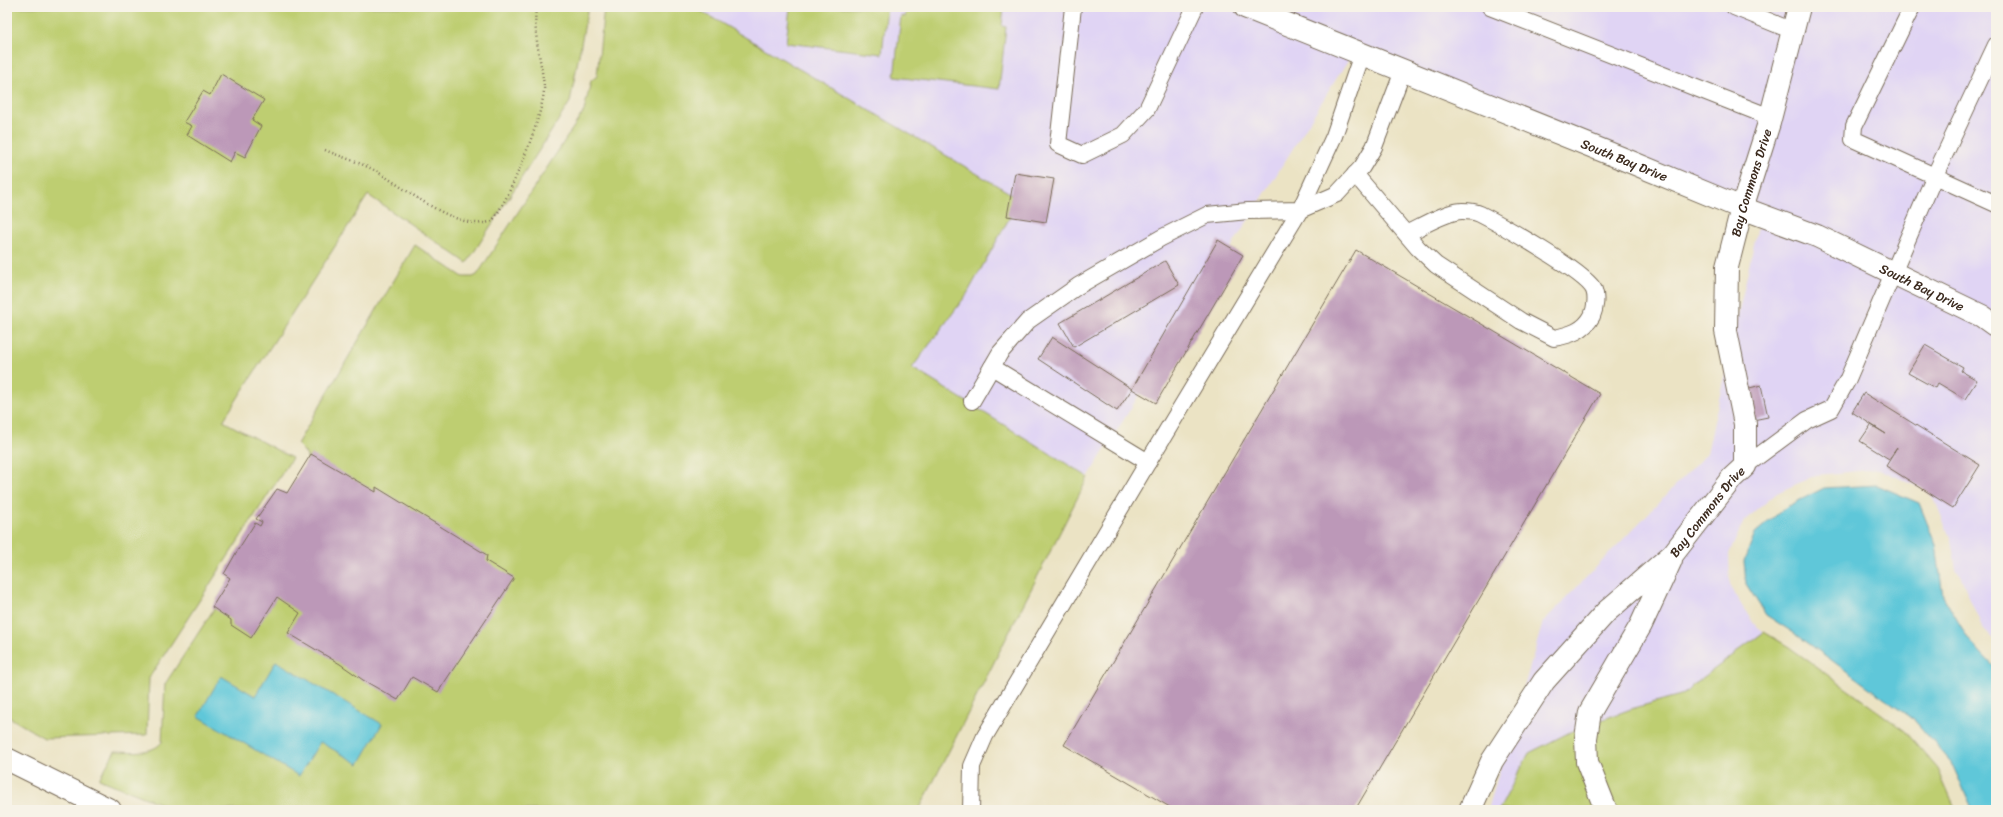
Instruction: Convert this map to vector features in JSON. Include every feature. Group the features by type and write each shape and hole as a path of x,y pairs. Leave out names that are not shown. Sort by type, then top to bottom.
{"street":[{"name":"South Bay Drive","path":"1245,7 1742,208 1816,236 1982,316 1996,326"},
{"name":"Bay Commons Drive","path":"1470,810 1492,761 1544,681 1606,612 1673,554 1732,478 1745,466 1745,424 1726,331 1727,267 1742,208 1770,117 1799,7"},
{"path":"1606,810 1587,762 1586,738 1590,712 1641,625 1673,554"},
{"path":"7,759 110,810"}],"lane":[{"path":"1073,7 1058,144 1082,155 1123,135 1147,109 1195,7"},
{"path":"1490,7 1770,117"},
{"path":"1734,7 1792,31"},
{"path":"1912,7 1854,126 1853,139 1996,204"},
{"path":"1745,466 1807,420 1831,409 1847,381 1935,175 1996,45"},
{"path":"971,810 972,766 984,736 1300,210 1334,136 1362,54"},
{"path":"972,401 1000,353 1028,321 1078,286 1174,231 1207,215 1248,211 1300,210 1337,194 1362,167 1374,147 1403,71"},
{"path":"1355,174 1406,234 1436,265 1521,321 1554,338 1576,332 1587,325 1593,314 1596,304 1594,289 1584,277 1567,265 1479,213 1461,211 1406,234"},
{"path":"992,367 1148,462"}],"path":[{"path":"325,150 372,169 452,216 472,222 492,221 499,210 518,170 535,129 542,105 544,86 535,34 536,7"}],"shaded area":[{"path":"694,7 1996,7 1996,641 1982,627 1956,569 1951,540 1934,498 1929,492 1879,469 1816,475 1777,493 1744,521 1729,554 1730,587 1753,623 1764,632 1693,685 1684,694 1631,709 1574,730 1529,753 1499,810 1488,810 1543,622 1707,453 1761,213 1353,52 1088,477 912,368 967,294 1020,199"}],"green space":[{"path":"7,7 588,7 570,102 467,263 368,195 223,421 292,458 149,678 147,735 44,738 7,716"},
{"path":"604,7 694,7 1020,199 967,294 912,368 1088,477 919,810 176,810 99,779 115,751 147,751 158,746 162,742 165,684 306,468 308,461 307,457 297,444 415,245 463,277 473,277 477,275 584,111 591,81 597,76"},
{"path":"790,7 887,7 882,54 786,43"},
{"path":"907,7 1004,7 1002,26 1006,27 999,89 894,77 901,16 905,17"},
{"path":"1764,632 1789,647 1905,731 1938,769 1956,810 1499,810 1529,753 1574,730 1631,709 1684,694 1693,685"}],"water":[{"path":"1877,485 1919,503 1936,545 1943,596 1969,640 1996,669 1996,810 1973,810 1951,762 1915,721 1797,635 1766,615 1746,584 1744,561 1755,533 1786,507 1824,488"},
{"path":"276,661 382,724 359,764 320,742 299,776 198,716 221,676 255,696"}],"building":[{"path":"221,74 264,100 252,120 261,126 245,157 235,152 230,162 187,135 192,126 184,122 203,91 210,95"},
{"path":"1015,173 1054,179 1046,222 1007,216"},
{"path":"1218,240 1243,255 1156,403 1132,389"},
{"path":"1356,250 1600,394 1355,810 1175,810 1064,745"},
{"path":"1165,261 1179,285 1074,347 1060,323"},
{"path":"1052,337 1132,389 1117,411 1038,359"},
{"path":"1925,345 1963,367 1961,371 1977,380 1965,399 1938,383 1935,388 1908,373"},
{"path":"1761,385 1768,417 1753,420 1746,389"},
{"path":"1864,393 1980,465 1953,508 1886,466 1897,448 1889,459 1860,441 1871,425 1886,434 1852,412"},
{"path":"311,454 376,492 376,487 487,555 486,561 514,578 438,692 412,677 398,700 363,680 340,664 288,633 300,613 277,597 251,638 231,625 231,620 212,607 230,578 224,574 236,553 255,523 260,526 262,522 256,519 277,489 287,493"}]}
